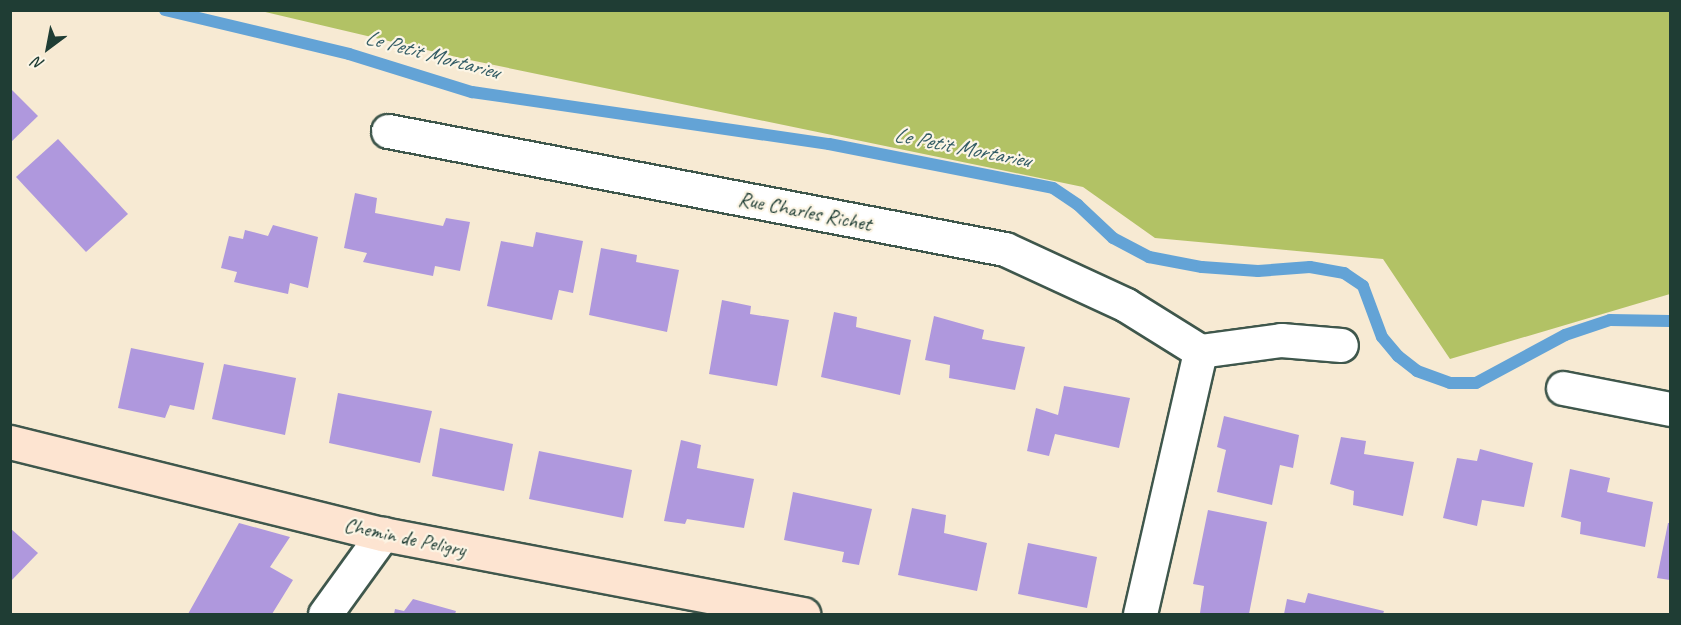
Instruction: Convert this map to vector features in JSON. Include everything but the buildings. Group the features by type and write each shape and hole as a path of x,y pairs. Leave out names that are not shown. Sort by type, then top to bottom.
{"street":[{"name":"Rue Charles Richet","path":"388,131 1005,249 1126,305 1200,351"},
{"path":"1140,615 1200,351 1281,340 1341,345"},
{"path":"1563,388 1671,409"},
{"name":"Chemin de Peligry","path":"10,442 383,534 803,615"},
{"path":"325,615 383,534"}],"green space":[{"path":"261,11 1670,11 1670,294 1450,359 1383,259 1155,238 1083,187 465,59"}],"waterway":[{"name":"Le Petit Mortarieu","path":"165,10 349,54 472,92 829,144 1053,188 1078,205 1113,238 1149,257 1202,267 1258,271 1310,267 1344,273 1363,286 1382,337 1398,356 1417,371 1450,383 1476,383 1565,335 1610,320 1670,321"}]}
